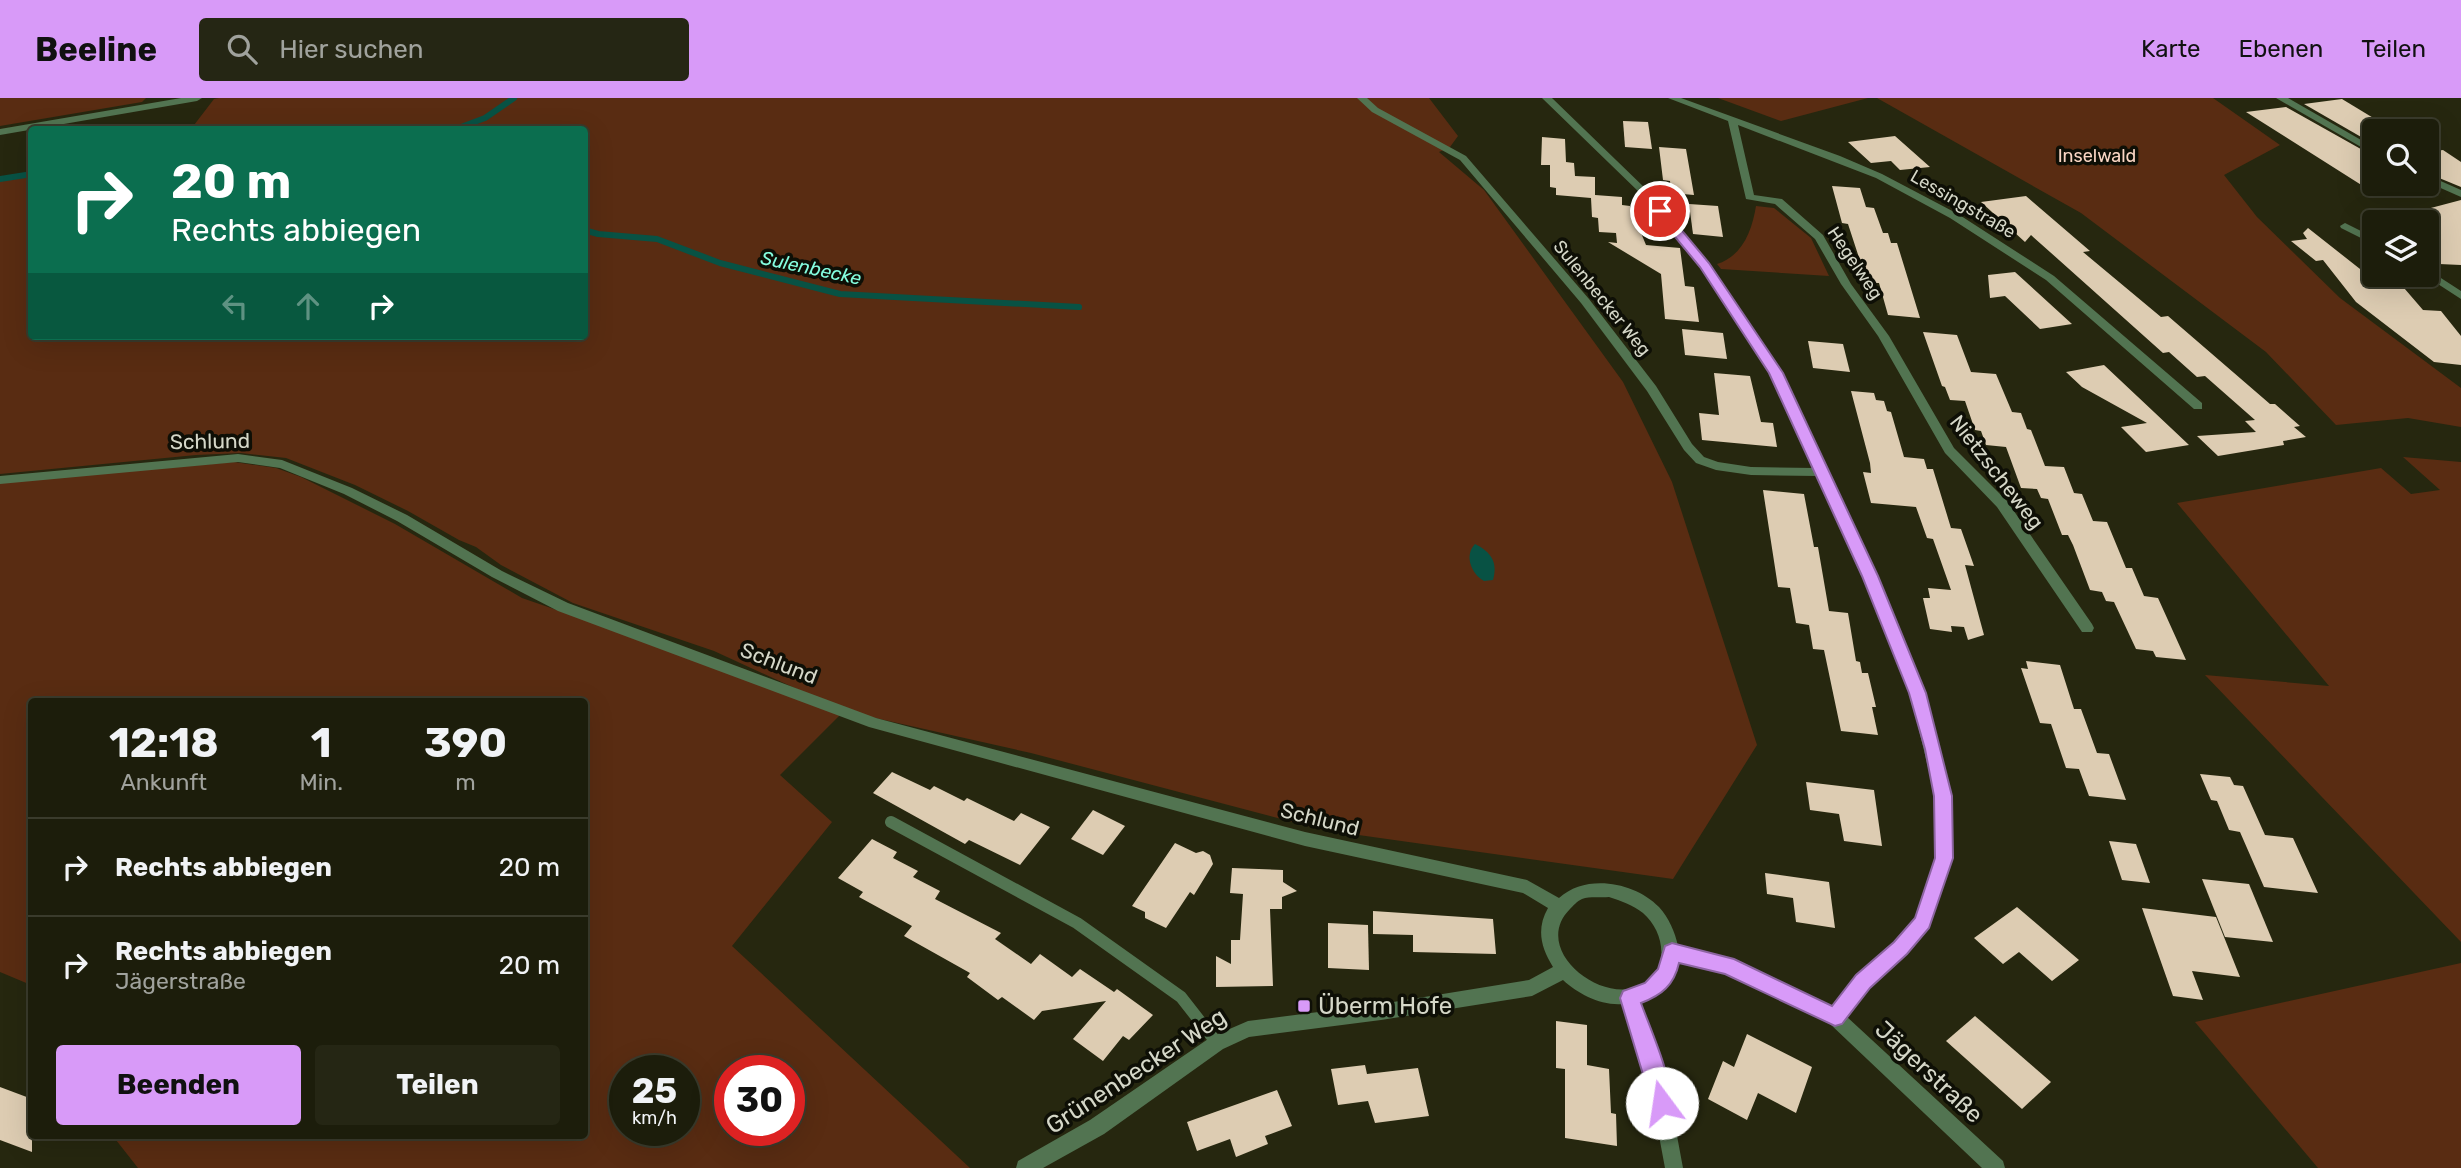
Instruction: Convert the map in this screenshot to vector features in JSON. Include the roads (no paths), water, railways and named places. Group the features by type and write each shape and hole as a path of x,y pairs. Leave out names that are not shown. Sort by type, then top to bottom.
{"street":[{"path":"35,126 197,98"},
{"name":"Sulenbecker Weg","path":"1362,98 1395,122 1463,158 1585,301 1652,389 1688,447 1700,460 1716,466 1751,471 1824,472"},
{"path":"1547,98 1645,193 1704,265 1776,373 1870,576 1917,693 1943,796 1944,858 1923,922 1900,948 1863,981 1835,1017"},
{"name":"Lessingstraße","path":"1673,98 1837,158 1892,182 1954,216 2050,278 2198,406"},
{"path":"2281,98 2362,145"},
{"name":"Hegelweg","path":"1732,120 1750,197 1778,201 1819,237 1846,284 1883,336"},
{"path":"0,132 28,127"},
{"path":"2439,184 2461,194"},
{"path":"2345,226 2362,235"},
{"path":"2439,280 2461,296"},
{"name":"Nietzscheweg","path":"1883,336 1949,450 2002,504 2087,628"},
{"name":"Schlund","path":"0,480 238,458 282,464 348,491 402,518 497,574 563,607 874,723 1305,839 1527,887 1559,906"},
{"path":"1609,890 1632,897 1652,912 1666,931 1672,952 1667,974 1652,990 1630,998 1606,997 1582,987 1562,971 1550,948 1549,925 1559,906 1580,892 1609,890"},
{"name":"Jägerstraße","path":"1672,952 1728,965 1835,1017 1996,1168"},
{"name":"Grünenbecker Weg","path":"1025,1168 1097,1127 1217,1043 1248,1029 1395,1010 1532,988 1562,971"},
{"path":"1630,998 1658,1082 1674,1168"}],"lane":[{"path":"891,822 1077,923 1181,997 1217,1043"}],"water":[{"path":"1475,544 1492,558 1495,568 1493,580 1484,581 1479,578 1470,564 1470,553"}],"waterway":[{"name":"Sulenbecke","path":"464,126 485,118 514,98"},
{"name":"Sulenbecke","path":"0,179 28,175"},
{"name":"Sulenbecke","path":"588,231 657,239 720,263 840,294 1079,307"}],"place":[{"name":"Überm Hofe","path":"1304,1006"}],"park label":[{"name":"Inselwald","path":"2097,156"}]}
